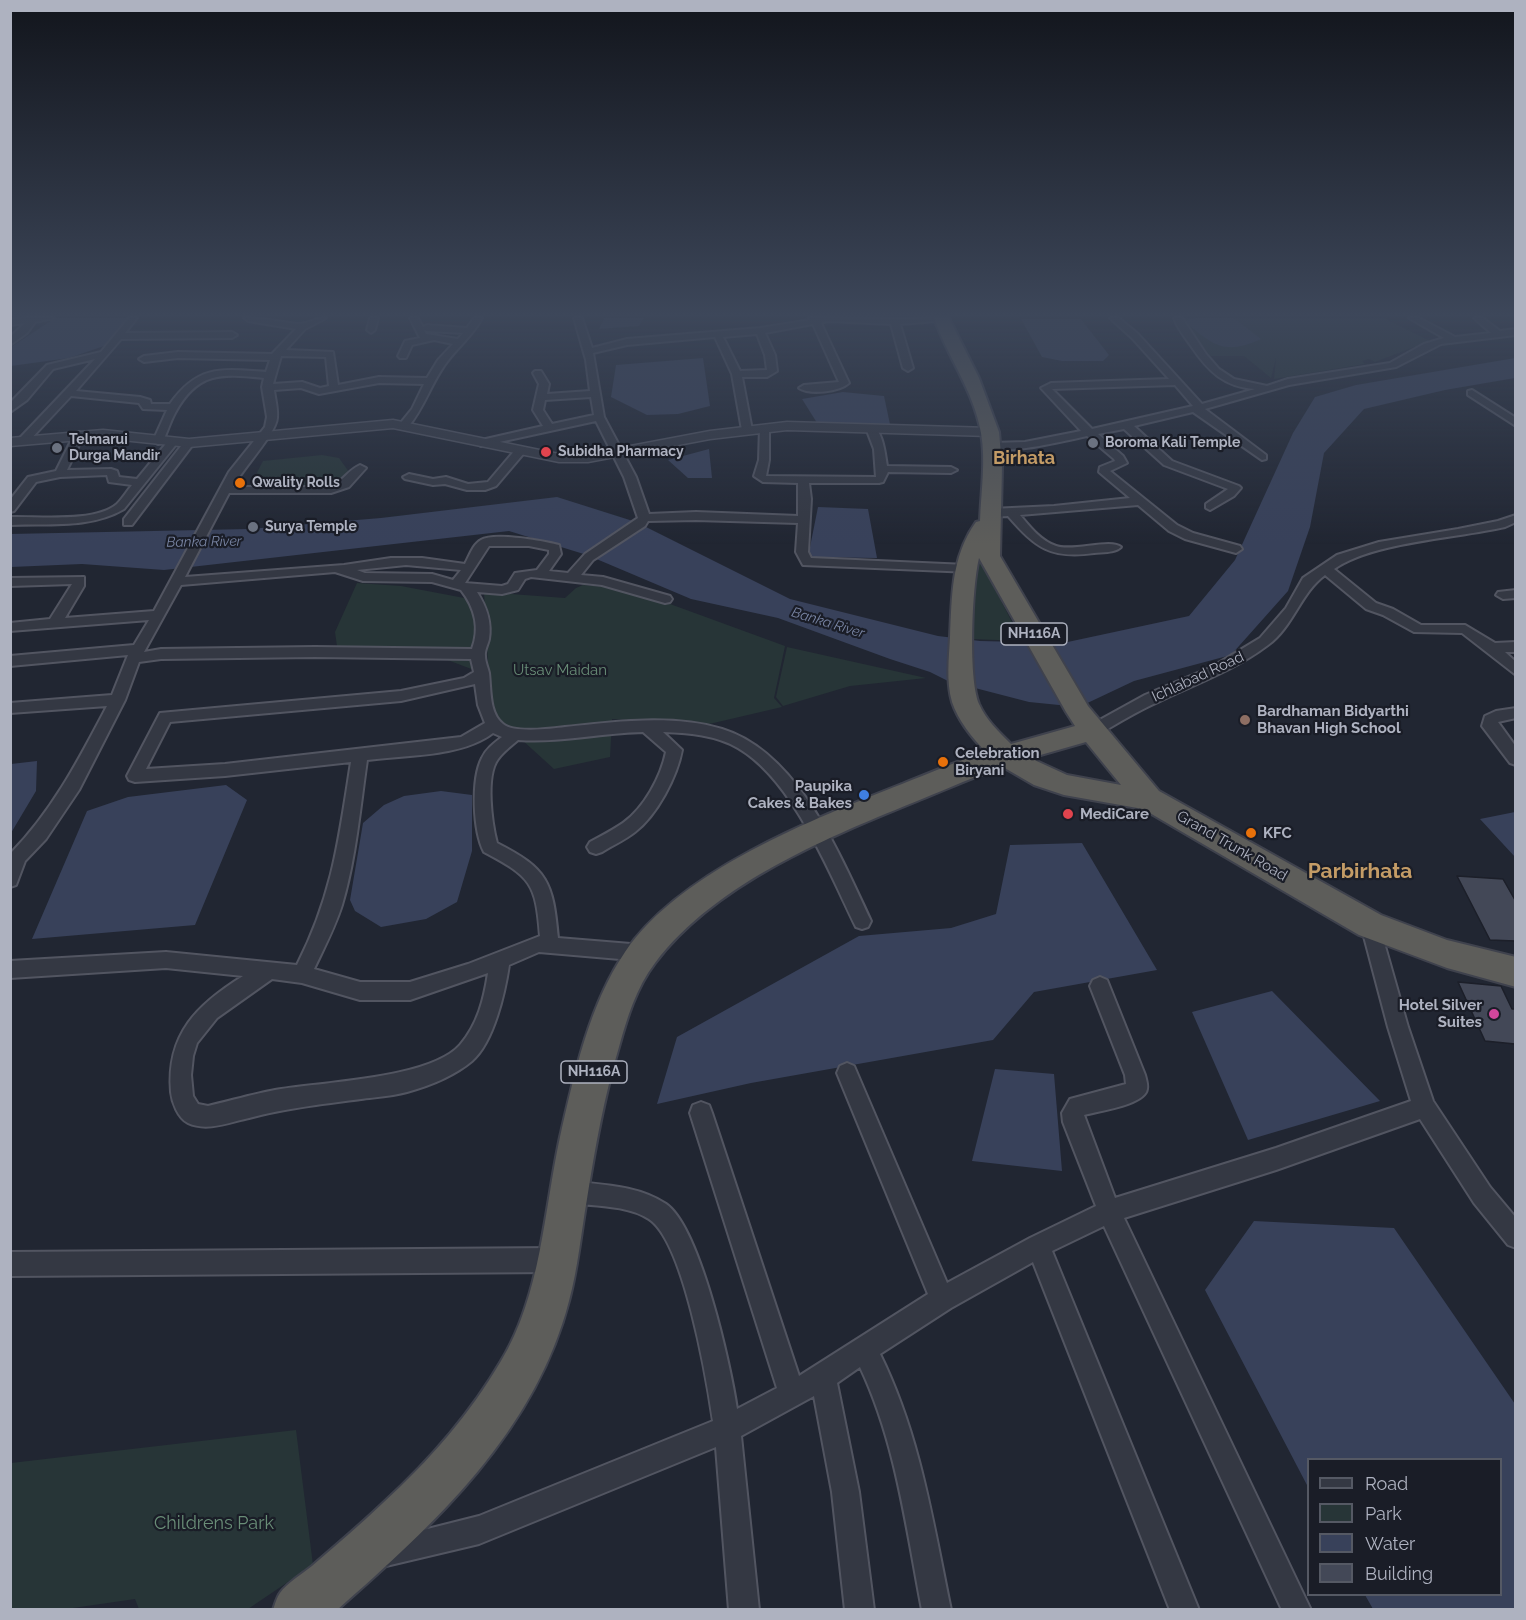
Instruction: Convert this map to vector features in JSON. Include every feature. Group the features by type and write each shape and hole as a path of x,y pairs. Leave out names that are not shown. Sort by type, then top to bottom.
{"highway":[{"name":"NH116A","path":"298,1610 435,1486 482,1431 514,1383 538,1331 557,1260 584,1107 596,1062 626,980 643,953 668,924 694,902 734,875 817,832 861,811 1085,721 989,556 991,439 976,394"},
{"name":"Grand Trunk Road","path":"991,515 978,533 967,569 962,608 963,688 969,712 1004,755 1030,771 1070,788 1149,799"},
{"name":"Grand Trunk Road","path":"1085,721 1149,799 1370,925 1447,954 1515,972"}],"street":[{"path":"10,409 27,394"},
{"path":"17,442 67,394"},
{"path":"74,394 140,400 146,402 147,406 172,407"},
{"path":"158,441 172,407 185,394"},
{"path":"10,880 14,859 40,834 73,786 117,700 135,654 159,615 235,472 270,427 272,417 268,394"},
{"path":"404,425 418,410 425,394"},
{"path":"543,394 538,410 549,428"},
{"path":"542,397 595,394 599,417 630,477 642,521"},
{"path":"740,394 747,430"},
{"path":"1050,394 1121,461 1104,471 1173,528 1189,536 1236,549"},
{"path":"1185,394 1198,409 1262,457"},
{"path":"17,442 79,435 122,435 189,443 367,426 404,425 559,458 588,458 747,430 819,426 871,428 991,439 1025,445 1198,409 1251,394"},
{"path":"1473,394 1515,423"},
{"path":"481,443 599,417"},
{"path":"1126,425 1168,463 1234,488 1230,494 1210,506"},
{"path":"764,429 761,478 879,480 883,475 879,449 871,428"},
{"path":"60,474 79,435"},
{"path":"10,521 87,518 106,514 120,507 173,442"},
{"path":"128,522 189,443"},
{"path":"409,477 433,482 446,480 468,487 485,487 492,484 520,451"},
{"path":"226,490 332,490 345,485 360,468"},
{"path":"882,469 951,470"},
{"path":"10,509 32,479 60,474 111,472 112,480 141,483"},
{"path":"803,480 806,499 802,552 807,562 967,569"},
{"path":"991,515 1140,501"},
{"path":"1012,513 1035,540 1047,549 1079,551 1115,547"},
{"path":"571,578 589,557 642,521 696,516 804,520"},
{"name":"Ichlabad Road","path":"1085,721 1150,699 1217,670 1265,641 1291,610 1308,581 1341,558 1379,546 1501,524 1515,518"},
{"path":"461,586 482,545 486,542 529,542 552,547 556,551 540,574"},
{"path":"179,575 345,569 384,561 432,562 469,568"},
{"path":"1325,568 1362,600 1411,626 1427,630 1465,629 1492,648 1515,670"},
{"path":"345,569 363,577 432,578 461,586 508,589 513,587 524,573 540,574 615,583 665,599"},
{"path":"10,582 79,580 55,623"},
{"path":"461,586 475,597 482,616 483,641 477,654 489,720 501,732 539,735 646,726 722,734 746,746 771,766 792,791 817,832 862,921"},
{"path":"10,627 159,615"},
{"path":"1492,648 1515,647"},
{"path":"10,661 135,654 280,652 477,654"},
{"path":"482,673 468,682 400,696 165,717 135,776 360,756 471,741 492,724"},
{"path":"10,708 117,700"},
{"path":"1515,713 1496,716 1490,720 1490,726 1515,759"},
{"path":"596,847 630,827 646,809 670,771 674,750 646,726"},
{"path":"516,733 489,758 485,771 484,830 490,847 525,866 540,885 550,946"},
{"path":"302,974 333,905 345,856 360,756"},
{"path":"1370,925 1398,1028 1424,1107 1482,1195 1515,1237"},
{"path":"10,970 166,960 302,974 360,991 410,991 470,972 538,944 643,953"},
{"path":"271,970 220,1000 201,1018 188,1040 181,1066 182,1102 192,1114 208,1117 274,1101 406,1082 437,1071 466,1053 482,1028 494,1000 500,960"},
{"path":"1100,986 1138,1084 1137,1089 1131,1093 1077,1106 1073,1113 1074,1122 1109,1211 1297,1610"},
{"path":"847,1072 942,1299"},
{"path":"357,1559 479,1530 727,1430 823,1377 942,1299 1038,1246 1109,1211 1276,1159 1424,1107"},
{"path":"701,1113 792,1394"},
{"path":"569,1192 631,1200 658,1212 677,1237 698,1287 716,1356 727,1430 744,1610"},
{"path":"1038,1246 1185,1610"},
{"path":"10,1264 557,1260"},
{"path":"864,1350 888,1398 906,1456 937,1610"},
{"path":"823,1377 837,1431 860,1610"}],"green space":[{"path":"322,455 339,458 349,472 339,484 303,490 247,492 263,461"},
{"path":"978,557 1022,641 971,639"},
{"path":"357,583 401,586 480,601 482,673 429,653 362,653 337,646 335,632"},
{"name":"Utsav Maidan","path":"583,585 629,589 785,646 774,698 782,707 705,725 612,719 610,757 554,769 510,729 491,717 484,592 565,598"},
{"path":"787,647 926,678 850,686 783,706 776,697"},
{"name":"Childrens Park","path":"296,1430 313,1565 248,1609 139,1609 135,1599 66,1609 11,1609 11,1463"}],"water":[{"path":"612,394 708,394 710,406 678,414 647,415 611,397"},
{"path":"834,394 884,396 891,429 819,426 802,399"},
{"name":"Banka River","path":"1327,394 1430,394 1364,409 1324,453 1310,527 1288,591 1231,655 1134,681 1079,707 1029,702 948,681 930,672 778,618 691,599 587,555 509,531 164,570 82,564 11,567 10,534 249,529 381,518 557,497 636,522 790,599 938,636 980,641 1063,643 1189,616 1235,560 1293,433 1315,397"},
{"path":"709,449 712,478 688,478 668,460"},
{"path":"818,507 868,509 877,558 808,557"},
{"path":"37,761 36,791 11,833 11,764"},
{"path":"226,785 247,800 195,925 32,939 87,811 128,797"},
{"path":"441,791 472,795 472,851 457,902 426,919 381,927 355,911 350,900 363,823 384,805 404,796"},
{"path":"1516,812 1515,857 1480,819"},
{"path":"1082,843 1157,970 1034,992 993,1040 751,1083 657,1104 677,1037 859,936 951,928 996,914 1010,845"},
{"path":"1272,991 1380,1101 1248,1140 1192,1012"},
{"path":"995,1069 1054,1074 1062,1171 972,1161"},
{"path":"1254,1221 1394,1228 1515,1404 1515,1609 1373,1609 1366,1596 1502,1596 1502,1458 1307,1458 1307,1485 1205,1290"}],"building":[{"path":"1457,876 1503,879 1515,900 1515,941 1490,940"},
{"name":"Hotel Silver Suites","path":"1458,982 1501,986 1512,1009 1515,1009 1515,1044 1485,1041"}],"place":[{"name":"Boroma Kali Temple","path":"1093,443"},
{"name":"Telmarui Durga Mandir","path":"57,448"},
{"name":"Subidha Pharmacy","path":"546,452"},
{"name":"Qwality Rolls","path":"240,483"},
{"name":"Surya Temple","path":"253,527"},
{"name":"Bardhaman Bidyarthi Bhavan High School","path":"1245,720"},
{"name":"Celebration Biryani","path":"943,762"},
{"name":"Paupika Cakes & Bakes","path":"864,795"},
{"name":"MediCare","path":"1068,814"},
{"name":"KFC","path":"1251,833"},
{"name":"Hotel Silver Suites","path":"1494,1014"}],"district":[{"name":"Birhata","path":"1024,459"},
{"name":"Parbirhata","path":"1360,872"}]}
